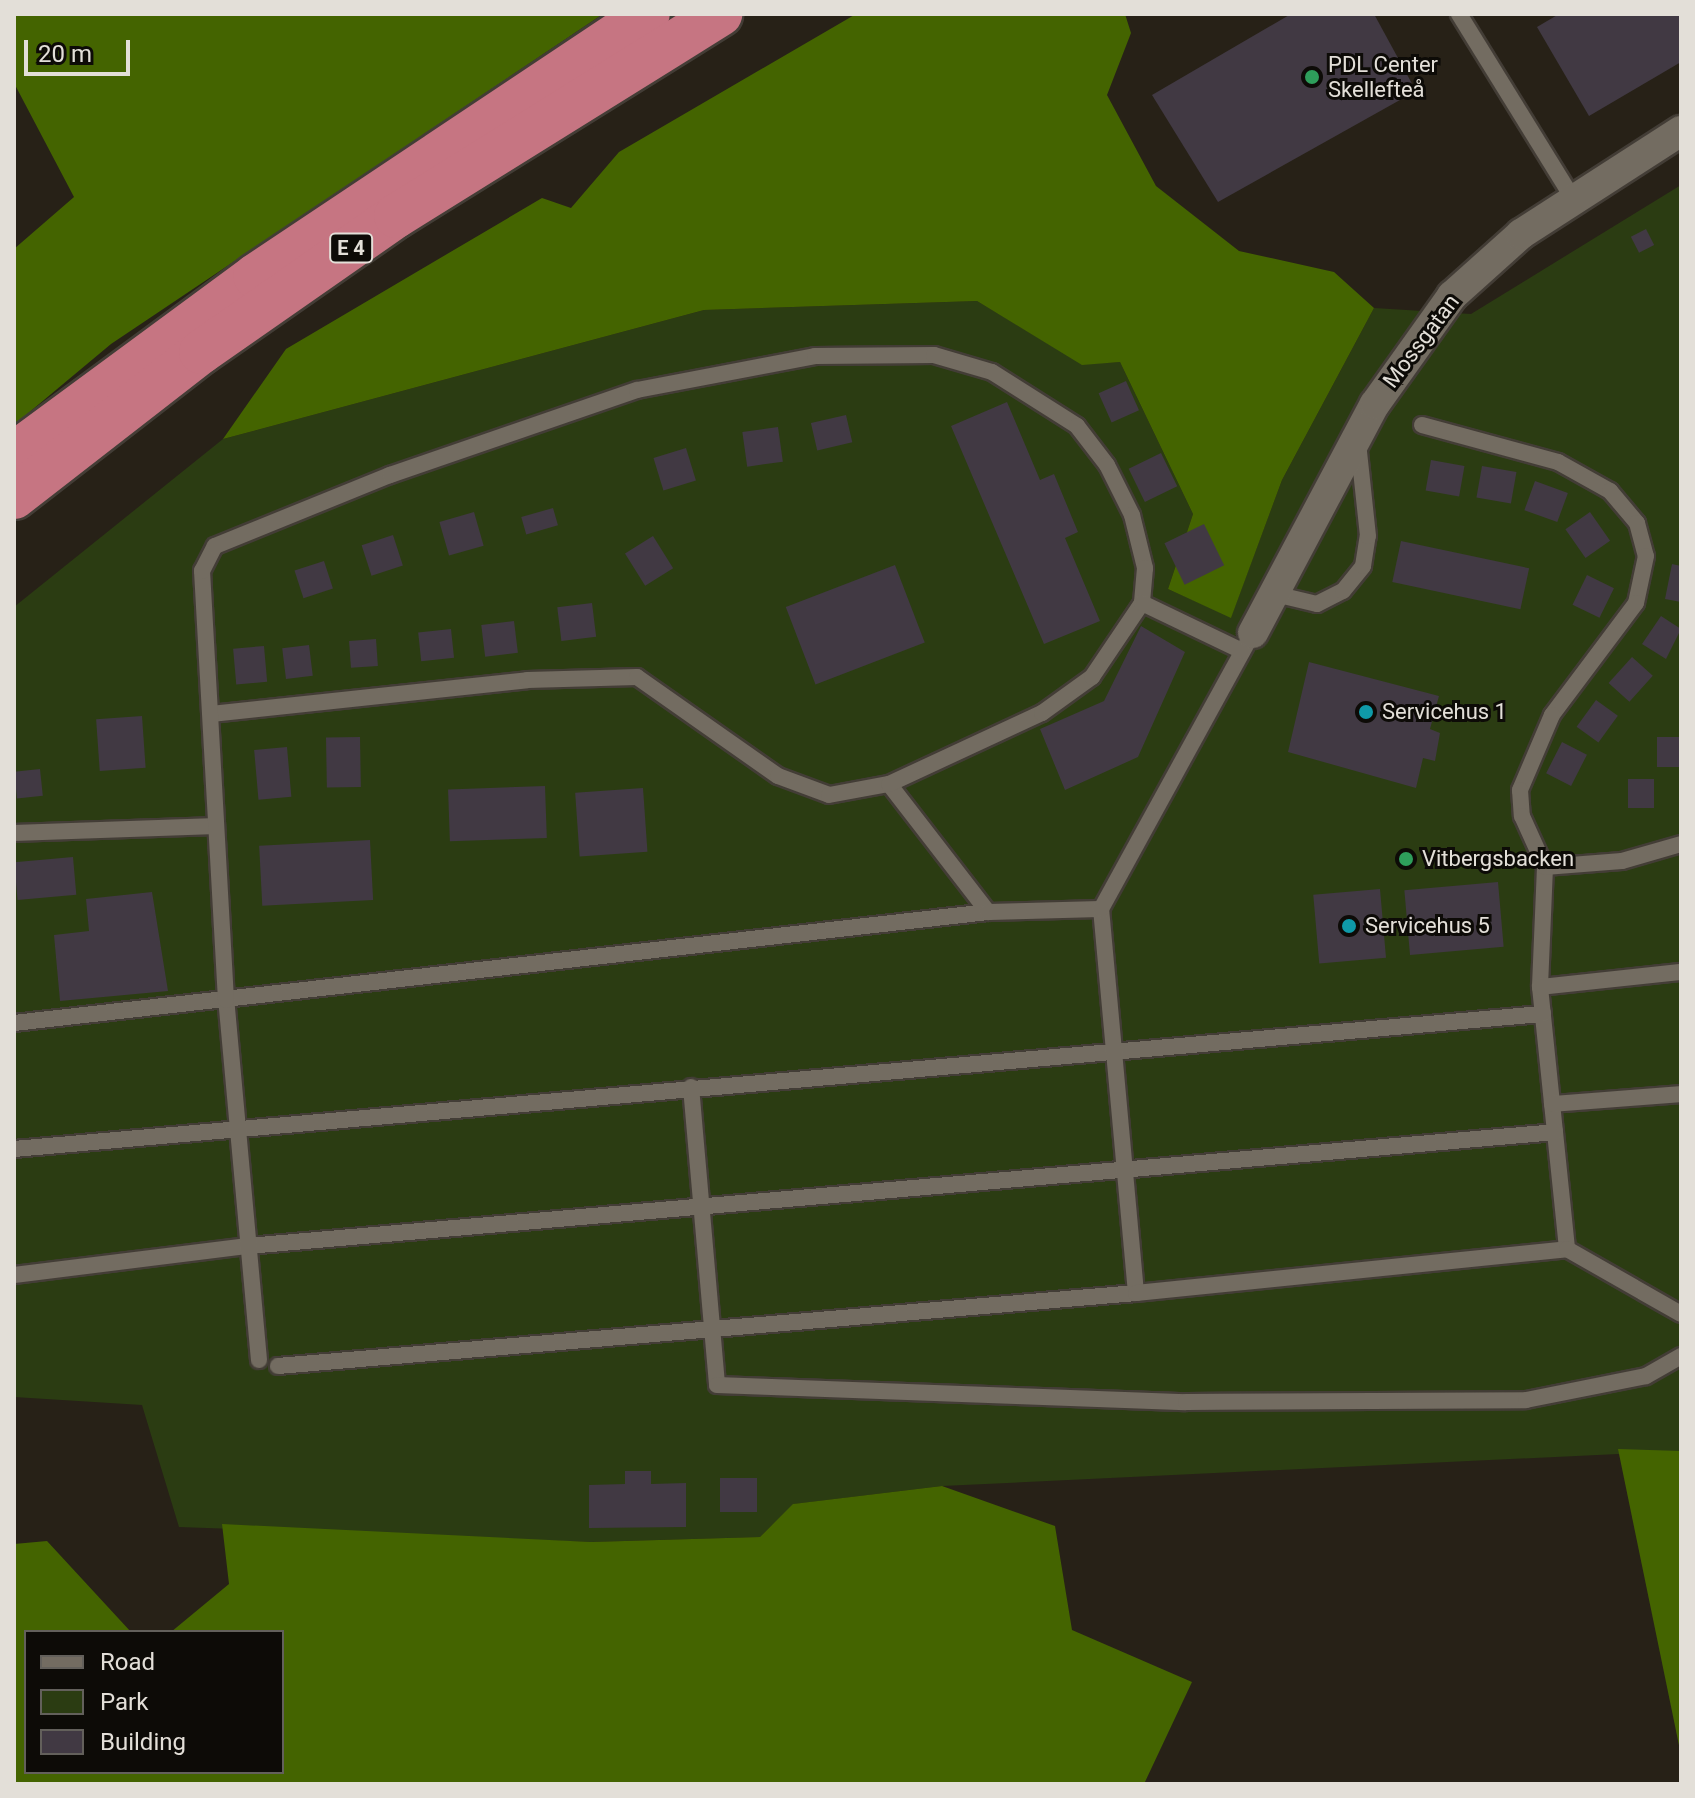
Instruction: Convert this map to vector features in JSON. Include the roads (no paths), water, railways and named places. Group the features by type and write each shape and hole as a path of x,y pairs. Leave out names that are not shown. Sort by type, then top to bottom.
{"highway":[{"name":"E 4","path":"14,454 268,267 648,14"},
{"name":"E 4","path":"14,497 201,352 396,216 720,14"}],"street":[{"name":"Mossgatan","path":"1247,642 1357,436 1452,296 1521,234 1681,131"}],"lane":[{"path":"1459,14 1574,200"},
{"path":"211,714 527,680 637,677 778,776 829,795 889,784 1042,713 1092,677 1142,603 1145,568 1132,515 1107,465 1077,426 992,372 934,355 815,356 637,390 390,475 215,546 202,571 226,1000 259,1360"},
{"path":"1422,425 1558,462 1610,491 1637,523 1643,545 1636,603 1552,715 1520,790 1522,816 1545,867 1540,987 1567,1249"},
{"path":"1275,594 1317,604 1343,591 1363,566 1368,536 1357,436"},
{"path":"1136,1293 1130,1170 1113,1049 1101,909 1247,642 1142,603"},
{"path":"889,784 988,912"},
{"path":"14,833 216,826"},
{"path":"1545,867 1622,861 1681,844"},
{"path":"14,1023 988,912 1101,909"},
{"path":"1540,987 1681,972"},
{"path":"14,1149 1113,1049 1543,1014"},
{"path":"691,1087 717,1385 1186,1402 1526,1400 1646,1376 1681,1356"},
{"path":"1552,1104 1681,1094"},
{"path":"14,1275 248,1246 1555,1132"},
{"path":"278,1366 712,1325 1136,1293 1567,1249 1681,1314"}],"place":[{"name":"PDL Center Skellefteå","path":"1312,77"},
{"name":"Servicehus 1","path":"1366,712"},
{"name":"Vitbergsbacken","path":"1406,859"},
{"name":"Servicehus 5","path":"1349,926"}]}
